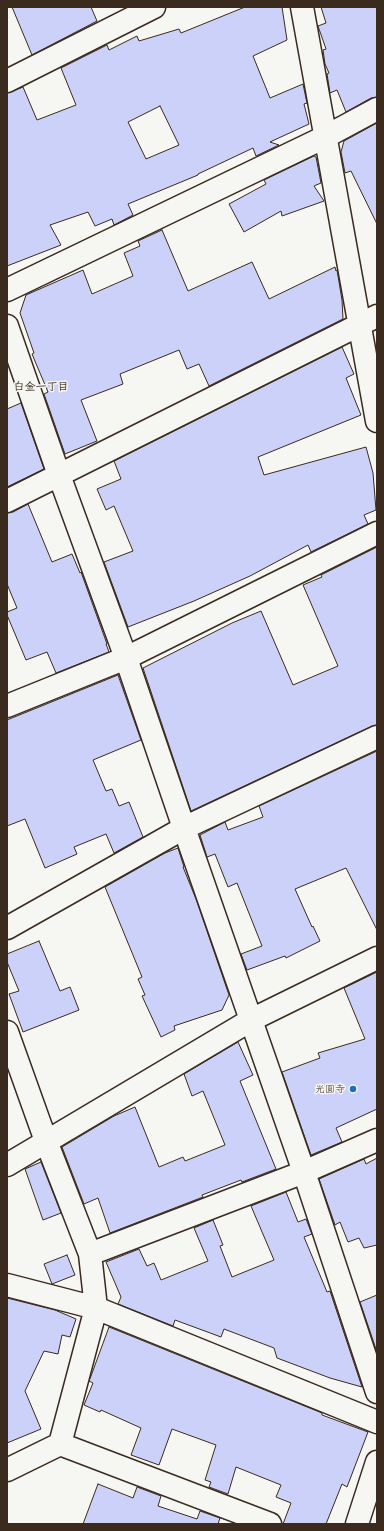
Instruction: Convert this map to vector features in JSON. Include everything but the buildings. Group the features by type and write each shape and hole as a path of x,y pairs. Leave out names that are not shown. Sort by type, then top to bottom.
{"street":[{"path":"7,81 154,7"},
{"path":"302,7 325,137 368,321 377,421"},
{"path":"7,290 325,137 377,109"},
{"path":"7,501 368,321"},
{"path":"7,326 59,475 126,658 304,1172 377,1392"},
{"path":"7,706 126,658 377,533"},
{"path":"7,928 184,828 377,736"},
{"path":"7,1165 251,1020 377,958"},
{"path":"7,1032 46,1141 90,1254 96,1308 60,1444"},
{"path":"90,1254 304,1172 377,1140"},
{"path":"7,1285 96,1308 377,1422"},
{"path":"7,1470 60,1444 270,1524"},
{"path":"357,1524 377,1462"}],"place":[{"name":"光圓寺","path":"353,1089"}],"district":[{"name":"白金一丁目","path":"41,387"}]}
